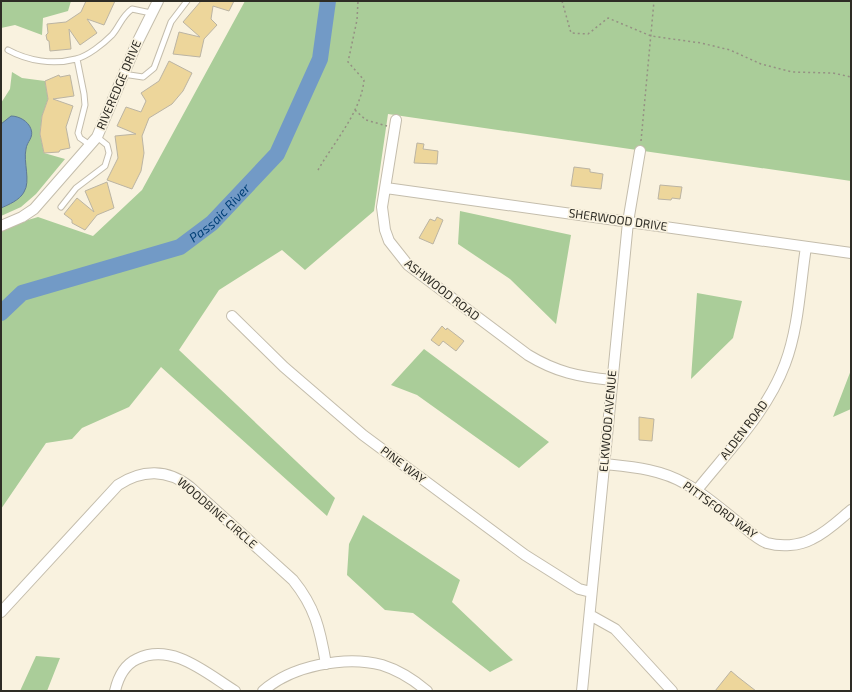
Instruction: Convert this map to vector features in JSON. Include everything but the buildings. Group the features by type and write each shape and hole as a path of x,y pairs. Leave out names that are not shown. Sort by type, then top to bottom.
{"street":[{"name":"RIVEREDGE DRIVE","path":"1,226 22,217 34,209 91,146 97,137 151,13 158,1"},
{"name":"ASHWOOD ROAD","path":"396,124 382,207 385,230 396,252 408,265 528,355 548,367 576,376 612,380"},
{"name":"ELKWOOD AVENUE","path":"582,691 628,222 640,151"},
{"name":"SHERWOOD DRIVE","path":"386,188 851,253"},
{"name":"ALDEN ROAD","path":"697,490 758,416 774,390 785,363 793,336 806,247"},
{"name":"PINE WAY","path":"232,316 284,366 363,435 525,555 579,589 591,592"},
{"name":"PITTSFORD WAY","path":"604,464 656,471 669,475 697,490 750,532 767,543 777,545 787,546 811,540 825,532 851,510"},
{"name":"WOODBINE CIRCLE","path":"1,612 118,485 141,473 166,473 180,478 293,580 304,594 315,615 326,664"},
{"path":"590,615 615,629 672,691"},
{"path":"116,691 121,674 126,666 142,656 160,653 180,658 235,691"},
{"path":"263,691 282,677 295,670 326,664 352,662 381,665 397,671 427,691"}],"lane":[{"path":"124,74 142,77 154,68 171,22 187,1"},
{"path":"8,50 29,59 41,61 77,59 113,34 124,14 132,9 151,13"},
{"path":"77,59 84,94 84,105 78,133 80,138 91,146"},
{"path":"61,208 76,188 105,166 109,153 107,145 97,137"}],"path":[{"path":"318,170 355,110 363,94 364,80 348,62 357,20 358,1"},
{"path":"562,1 571,33 588,34 608,18 651,36 694,42 730,50 761,64 792,72 833,73 851,77"},
{"path":"640,151 654,1"},
{"path":"355,110 366,120 396,124"}],"green space":[{"path":"1,1 71,1 68,11 43,18 42,35 15,25 1,28"},
{"path":"245,1 851,1 851,181 388,114 374,211 305,270 282,250 219,290 179,350 335,498 327,516 161,367 129,407 82,428 72,439 46,443 1,509 1,228 38,217 93,236 142,190"},
{"path":"12,72 22,78 45,81 48,99 42,116 40,134 44,153 65,159 36,194 21,207 1,216 1,208 13,202 20,196 24,189 26,182 26,148 31,134 31,128 1,124 1,103 10,89"},
{"path":"460,211 571,235 556,324 510,279 458,244"},
{"path":"697,293 742,301 733,338 691,379"},
{"path":"424,349 549,442 519,468 417,395 391,385"},
{"path":"851,370 851,409 833,417"},
{"path":"363,515 460,580 452,602 513,660 490,672 413,613 385,610 347,575 349,544"},
{"path":"36,656 60,658 47,691 20,691"}],"water":[{"path":"11,116 23,120 28,124 32,132 25,154 27,182 26,188 20,197 14,202 1,208 1,124"}],"waterway":[{"name":"Passaic River","path":"1,313 22,293 180,247 212,223 277,154 320,59 328,1"}]}
